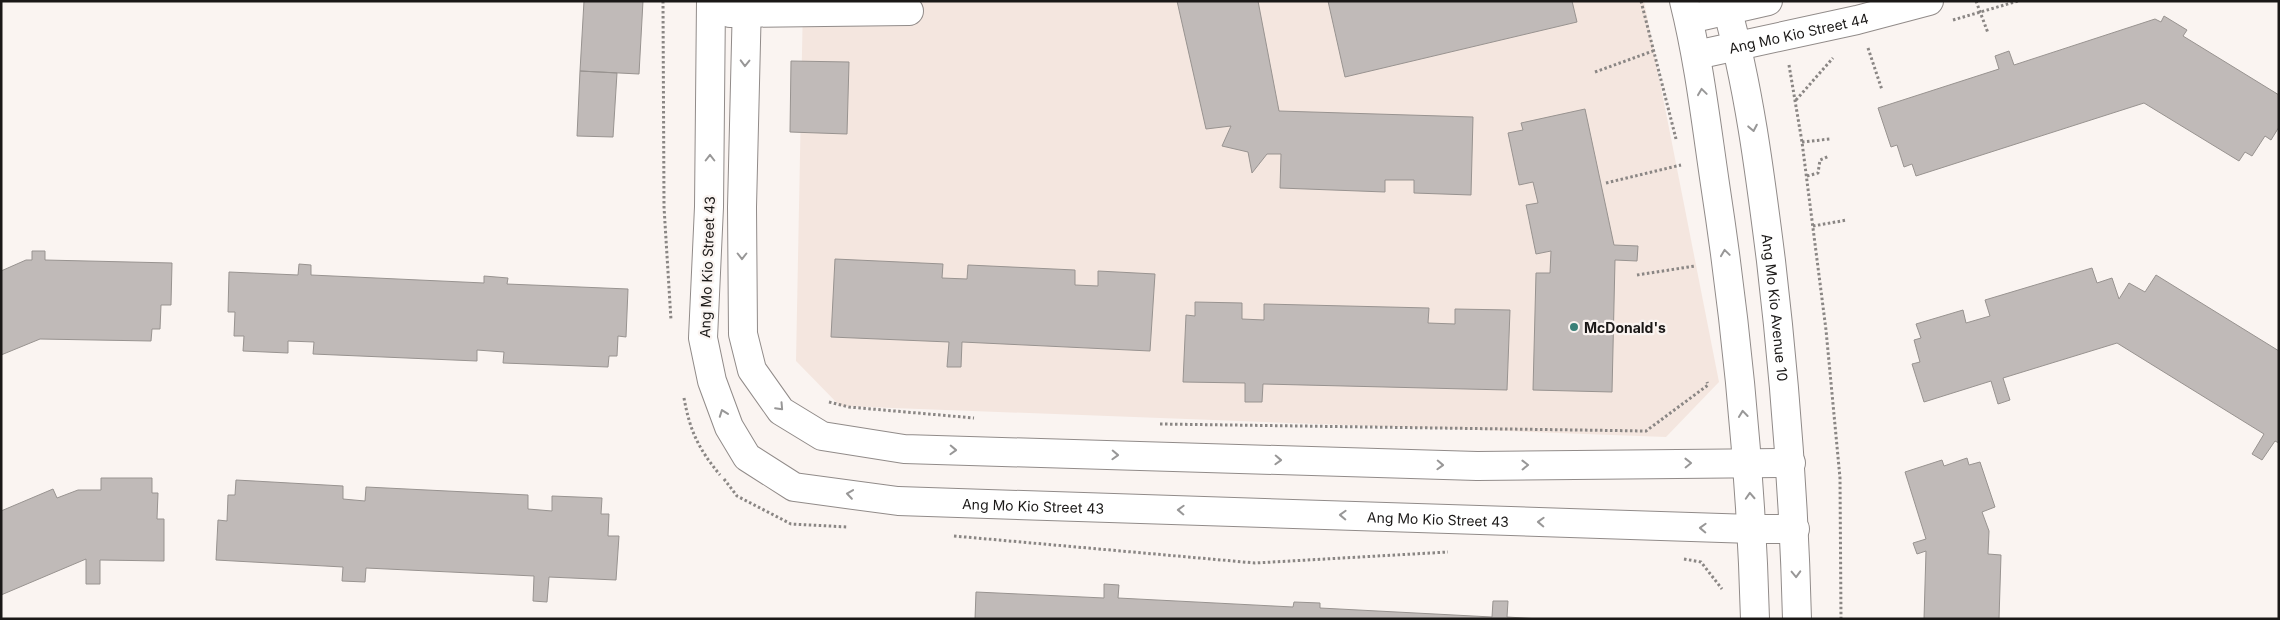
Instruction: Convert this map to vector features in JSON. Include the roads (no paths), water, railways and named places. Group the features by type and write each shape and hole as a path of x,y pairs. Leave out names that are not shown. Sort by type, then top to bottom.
{"street":[{"path":"1755,619 1748,463 1726,256 1696,55 1686,10 1768,1"},
{"name":"Ang Mo Kio Street 44","path":"1696,55 1929,1"},
{"name":"Ang Mo Kio Avenue 10","path":"1727,5 1758,150 1784,369 1795,529 1798,619"},
{"path":"711,7 909,11"},
{"name":"Ang Mo Kio Street 43","path":"711,7 709,207 703,338 712,381 729,427 747,456 794,487 898,501 1795,529"},
{"path":"747,8 742,207 742,334 752,370 781,411 822,436 904,449 1476,466 1791,463"},
{"path":"709,207 742,207"}],"place":[{"name":"McDonald's","path":"1574,327"}]}
